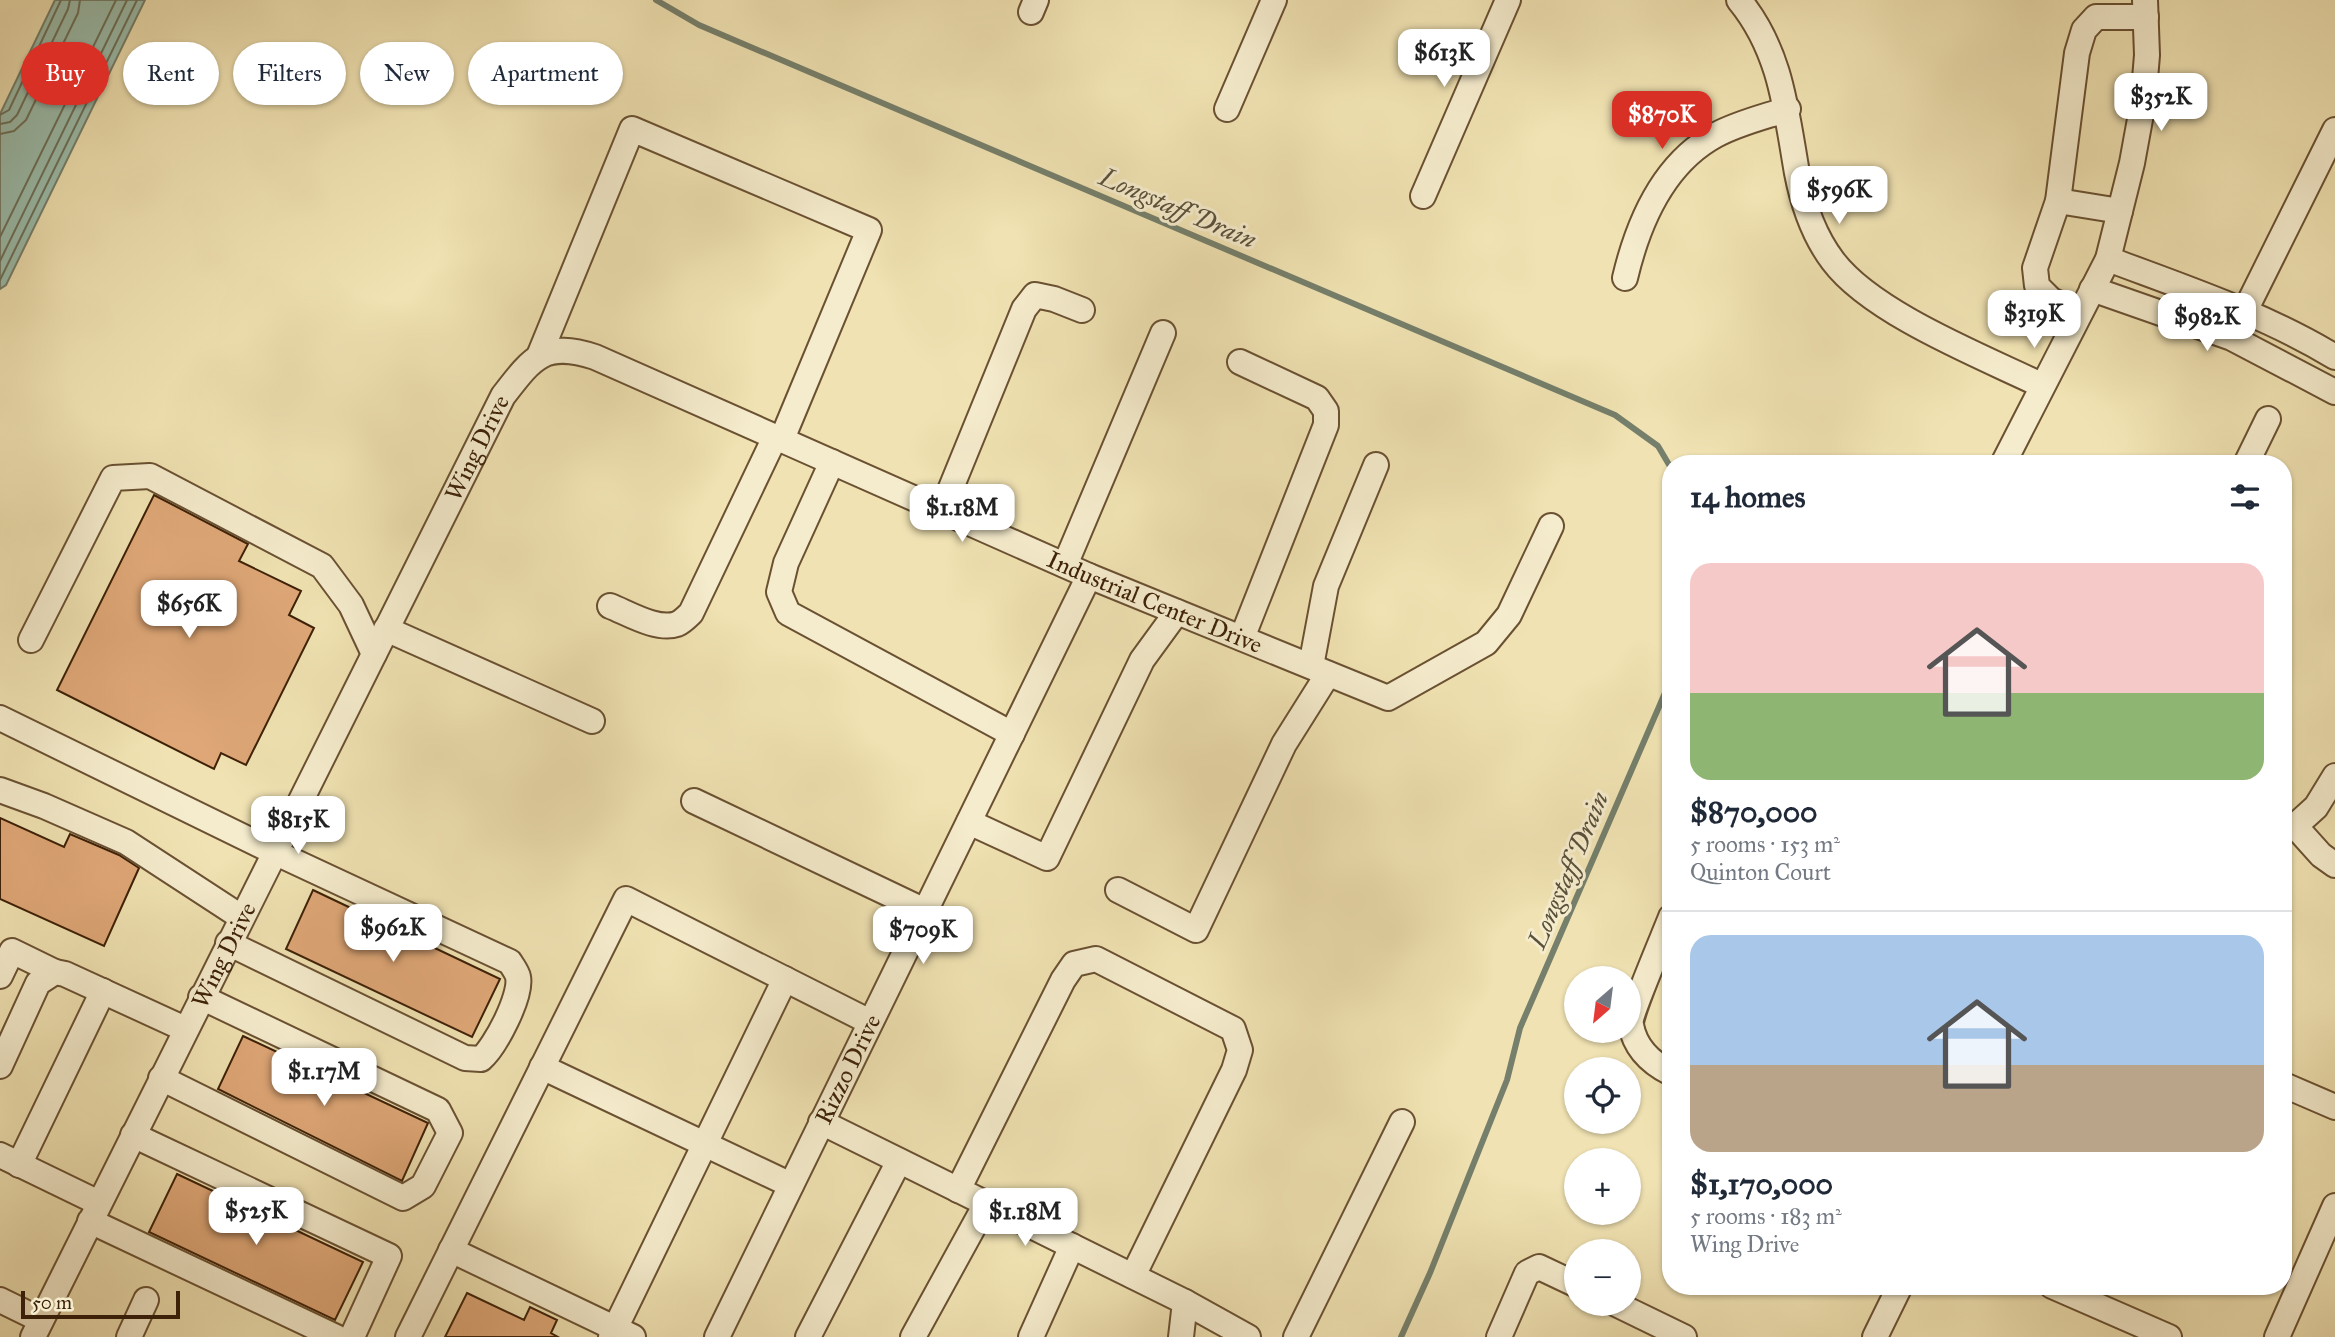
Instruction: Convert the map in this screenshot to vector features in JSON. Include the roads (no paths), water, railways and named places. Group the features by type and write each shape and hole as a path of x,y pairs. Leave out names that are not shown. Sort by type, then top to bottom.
{"street":[{"path":"1227,108 1274,0"},
{"path":"1423,196 1508,0"},
{"path":"1739,0 1765,39 1778,70 1788,110 1802,199 1815,230 1833,261 1858,286 1906,318 2041,385"},
{"path":"2007,455 2108,259 2132,163 2143,103 2147,55 2145,8 2096,17 2084,30 2077,53 2058,201 2035,268 2037,286 2052,300 2079,313"},
{"path":"1625,278 1639,228 1665,182 1687,156 1715,136 1734,127 1788,110"},
{"path":"539,356 632,129 869,230 778,438 691,613 678,623 667,626 610,606"},
{"path":"2232,338 2335,130"},
{"path":"2058,201 2120,211"},
{"path":"2108,259 2244,311 2312,343 2335,358"},
{"path":"2092,289 2232,338 2335,392"},
{"path":"942,510 1024,309 1035,295 1055,299 1082,310"},
{"path":"1065,565 1163,333"},
{"name":"Industrial Center Drive","path":"539,356 572,349 595,356 1089,576 1388,698 1486,643 1509,615 1551,526"},
{"name":"Wing Drive","path":"37,1328 503,396 520,373 539,356"},
{"path":"1240,362 1317,398 1326,411 1326,425 1242,638"},
{"path":"2250,455 2268,419"},
{"path":"832,462 786,564 779,592 788,613 1012,734"},
{"path":"1118,890 1196,930 1319,670 1326,586 1376,465"},
{"path":"31,640 113,478 150,476 322,566 351,605 374,654"},
{"name":"Rizzo Drive","path":"717,1337 1089,576"},
{"path":"969,822 1046,858 1142,660 1177,612"},
{"path":"386,629 592,721"},
{"path":"0,718 274,852 510,962 518,977 514,1001 490,1051 481,1059 465,1058 228,943"},
{"path":"2292,825 2316,807 2335,776"},
{"path":"0,790 126,842 241,917"},
{"path":"694,800 925,911"},
{"path":"2292,830 2335,865"},
{"path":"408,1337 626,899 870,1022"},
{"path":"1662,940 1630,1022 1637,1044 1654,1065 1662,1069"},
{"path":"0,976 12,951 185,1029"},
{"path":"958,1190 1063,980 1074,964 1097,960 1233,1029 1240,1050 1234,1069 1132,1276"},
{"path":"0,1066 38,984 55,972"},
{"path":"451,1250 619,1334 704,1144 785,979"},
{"path":"103,990 9,1160 94,1212 336,1337"},
{"path":"161,1078 402,1198 423,1186 450,1133 438,1110 201,997"},
{"path":"542,1067 791,1185"},
{"path":"2292,1088 2335,1107"},
{"path":"821,1122 1185,1302 1248,1337"},
{"path":"1296,1337 1402,1122"},
{"path":"133,1135 389,1256 352,1337"},
{"path":"808,1337 899,1161"},
{"path":"914,1337 986,1204"},
{"path":"2277,1337 2335,1206"},
{"path":"1031,1337 1072,1247"},
{"path":"1499,1337 1527,1273 1539,1267 1564,1279"},
{"path":"1875,1337 1896,1295"},
{"path":"2073,1295 2169,1337"},
{"path":"0,1300 37,1328"},
{"path":"129,1337 146,1300"},
{"path":"1181,1337 1185,1302"},
{"path":"1641,1316 1684,1337"}],"water":[{"path":"55,0 145,0 109,74 109,42 35,42"},
{"path":"21,70 21,105 94,105 6,285 0,289 0,114"}],"waterway":[{"name":"Longstaff Drain","path":"656,0 699,25 1615,415 1658,446 1663,455"},
{"name":"Longstaff Drain","path":"1401,1337 1430,1273 1507,1080 1520,1028 1662,700"}]}
